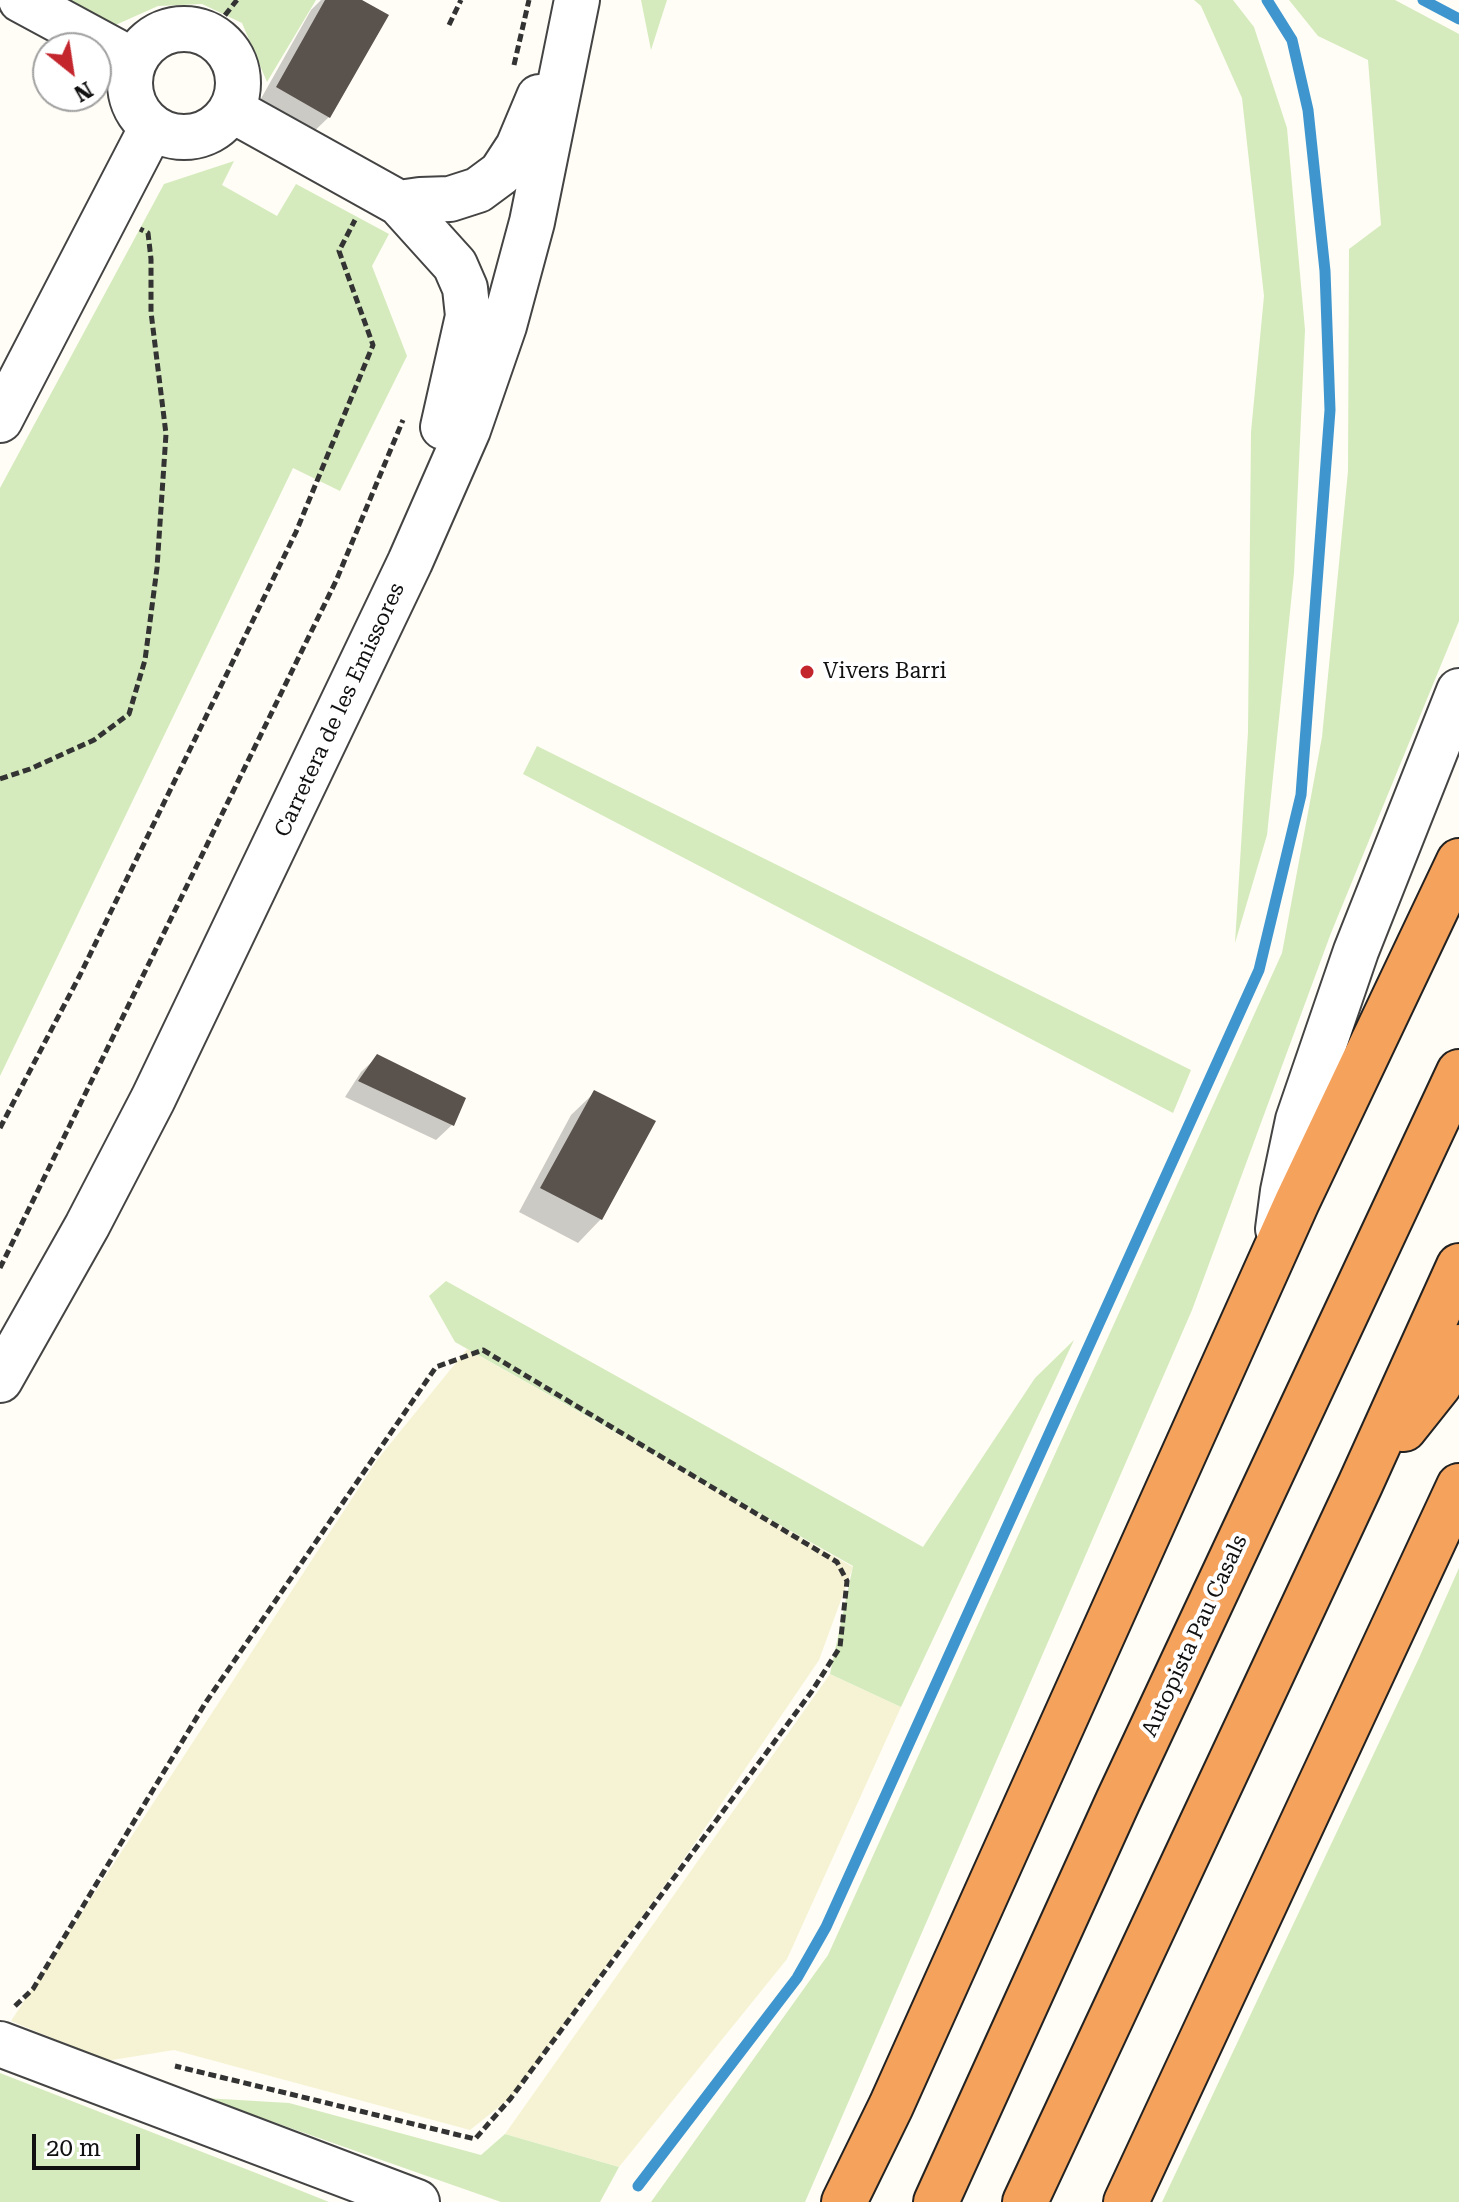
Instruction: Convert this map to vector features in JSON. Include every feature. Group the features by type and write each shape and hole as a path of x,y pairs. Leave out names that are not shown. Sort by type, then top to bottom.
{"highway":[{"path":"844,2202 891,2106 1195,1425 1459,861"},
{"name":"Autopista Pau Casals","path":"936,2202 1125,1787 1459,1072"},
{"path":"1025,2202 1459,1266"},
{"path":"1360,1485 1439,1385 1459,1347"},
{"path":"1126,2202 1459,1486"}],"street":[{"path":"21,0 134,61"},
{"path":"385,196 450,199 478,190 501,173 518,147 575,9"},
{"name":"Carretera de les Emissores","path":"0,1380 87,1226 153,1099 410,562 468,430 504,326 532,222 575,9"},
{"path":"193,28 210,34 224,45 234,59 239,75 238,93 232,110 213,129 187,138 168,135 152,127 139,114 131,97 130,79 134,61 144,46 159,34 193,28"},
{"path":"232,110 385,196 455,265 465,288 468,316 410,562"},
{"path":"0,420 152,127"},
{"path":"1276,1252 1283,1191 1298,1120 1356,951 1459,691"},
{"path":"5,2027 417,2202"}],"path":[{"path":"210,34 237,0"},
{"path":"449,25 461,0"},
{"path":"0,1128 80,975 296,532 373,345 339,251 385,196"},
{"path":"0,779 94,740 129,714 145,660 157,568 166,434 151,312 148,233 107,213"},
{"path":"0,1268 336,581 407,409"},
{"path":"5,2027 33,1989 206,1702 436,1367 483,1350 837,1562 847,1581 840,1647 812,1691 514,2095 475,2139 181,2066 169,2066"}],"shaded area":[{"path":"467,1349 853,1567 819,1660 690,1850 514,2095 470,2130 174,2050 106,2061 11,2021 377,1460"},
{"path":"830,1674 901,1707 787,1959 619,2167 505,2134"}],"green space":[{"path":"61,0 316,0 267,82 242,23 202,4 158,6 111,27"},
{"path":"641,0 667,0 651,50"},
{"path":"1194,0 1233,0 1254,27 1287,128 1305,330 1294,573 1267,835 1235,943 1248,732 1251,432 1264,296 1242,98 1201,6"},
{"path":"1289,0 1395,0 1459,34 1459,621 1331,933 1192,1310 805,2202 651,2202 828,1955 1282,953 1322,737 1348,471 1349,249 1381,225 1368,60 1318,36"},
{"path":"234,161 222,185 277,216 296,184 389,234 372,266 407,356 340,491 293,468 0,1076 0,488 164,184"},
{"path":"537,746 1191,1070 1173,1113 523,774"},
{"path":"446,1281 923,1547 1035,1378 1074,1340 901,1707 830,1674 853,1566 455,1342 429,1296"},
{"path":"1459,1568 1459,2202 1162,2202 1419,1658"},
{"path":"0,2073 274,2180 329,2202 0,2202"},
{"path":"205,2098 289,2103 481,2155 505,2134 619,2167 600,2202 501,2202"}],"building":[{"path":"325,0 362,0 389,15 330,118 276,87"},
{"path":"377,1054 466,1098 454,1126 358,1081"},
{"path":"594,1090 656,1121 602,1220 540,1188"}],"waterway":[{"path":"638,2186 797,1978 826,1927 1259,970 1301,795 1330,410 1325,271 1308,110 1292,40 1267,0"},
{"path":"1423,0 1459,19"}],"place":[{"name":"Vivers Barri","path":"807,672"}]}
